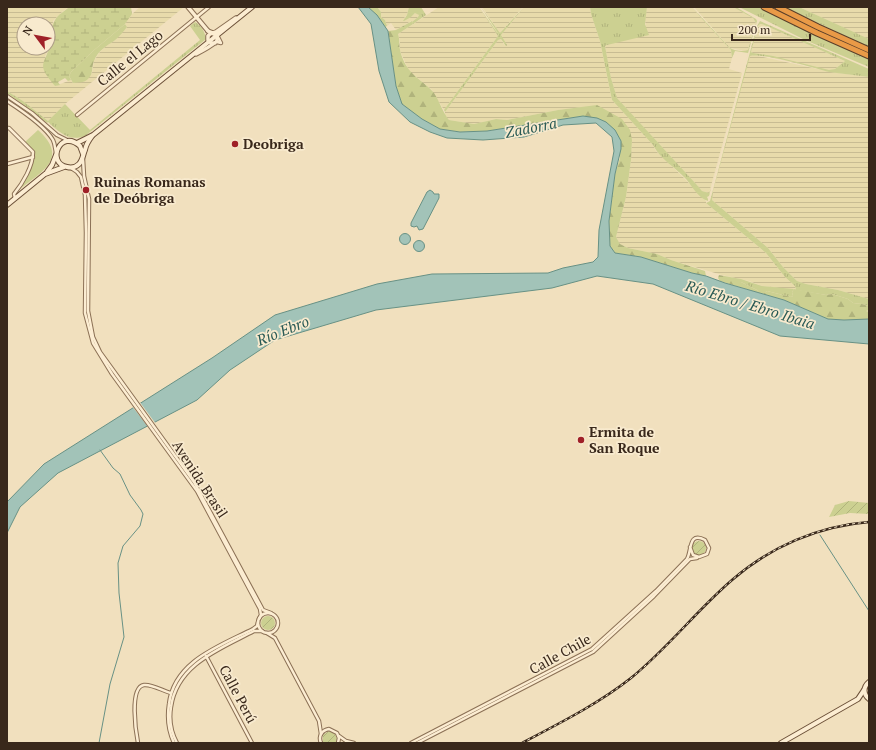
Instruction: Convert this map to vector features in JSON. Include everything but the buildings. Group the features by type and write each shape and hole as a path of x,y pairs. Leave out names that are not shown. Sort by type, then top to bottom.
{"highway":[{"path":"764,7 869,56"},
{"path":"778,7 869,50"}],"main road":[{"path":"77,143 93,135 252,7"},
{"path":"45,174 64,167 70,168 78,164 93,135"},
{"path":"7,205 45,174 52,165 60,145 67,141 77,143 82,150 83,155"},
{"path":"56,154 58,162 64,167"},
{"path":"781,743 858,699 869,682"},
{"path":"858,699 868,699 864,690"}],"street":[{"path":"188,7 208,31 216,35"},
{"name":"Calle el Lago","path":"76,115 209,7"},
{"path":"208,31 208,42 215,43"},
{"path":"208,36 216,35"},
{"path":"215,43 216,35"},
{"path":"188,58 215,43"},
{"path":"7,96 32,113 57,135 66,140 72,141"},
{"path":"7,102 50,135 54,142 56,154"},
{"path":"7,128 9,128 33,152 33,157 27,173 14,194 15,198"},
{"path":"83,155 84,174 89,199 88,233"},
{"path":"7,164 33,157"},
{"path":"70,168 80,175 85,196 88,233"},
{"name":"Avenida Brasil","path":"88,233 88,311 90,328 100,352 120,383 194,482 253,593"},
{"path":"696,538 702,538 709,545 705,556 699,557 691,553 690,548 692,542 696,538"},
{"name":"Calle Chile","path":"411,743 592,649 670,577 689,557 690,548"},
{"name":"Calle Chile","path":"417,743 593,652 654,596 690,559 699,557"},
{"path":"253,593 263,610 271,613 278,620 275,638"},
{"path":"175,743 169,731 168,711 171,693 178,679 185,669 206,655 257,626 261,615 253,593"},
{"path":"262,631 259,621 263,615 271,613"},
{"path":"267,633 270,633 276,629"},
{"path":"175,743 170,721 170,709 174,693 186,672 206,655 254,632 262,631 275,638 319,722 321,734 319,743"},
{"name":"Calle Perú","path":"206,655 252,743"},
{"path":"138,743 135,721 135,702 138,689 147,685 171,693"},
{"path":"319,722 335,731 346,741 354,743"},
{"path":"321,734 324,730 329,729"},
{"path":"338,743 339,736"}],"shaded area":[{"path":"7,7 69,7 56,18 56,16 16,16 16,56 45,56 55,86 71,80 73,83 92,73 94,61 99,53 107,45 114,41 127,27 125,24 132,14 140,7 184,7 65,104 48,121 23,101 7,91"},
{"path":"377,7 409,7 407,15 404,18 411,17 415,13 418,13 419,15 412,22 411,21 396,30 391,23 387,26 385,20 381,17 381,12"},
{"path":"439,7 479,7 498,36 444,110 431,89 409,71 400,51 398,34"},
{"path":"482,7 523,7 500,33"},
{"path":"524,7 590,7 600,41 612,100 653,145 656,151 685,179 706,201 706,203 766,253 785,277 795,286 796,290 762,286 749,281 722,275 671,260 657,254 628,248 620,244 616,237 626,197 632,140 584,107 558,110 507,120 496,119 474,124 449,120 445,116 445,112 498,40 501,39 505,46 501,35"},
{"path":"647,7 692,7 731,50 732,58 729,69 742,73 709,193 702,191 617,98 615,92 605,46 646,27 645,20"},
{"path":"694,7 733,7 753,18 756,23 748,50 745,51 730,48"},
{"path":"799,7 869,7 869,39 866,38"},
{"path":"760,24 845,61 835,69 829,71 753,53 751,52 753,43"},
{"path":"754,55 831,72 869,77 869,299 838,290 797,281 783,267 768,248 712,200 713,191 743,79 750,56"}],"green space":[{"path":"69,7 131,7 132,14 125,24 71,72 69,76 71,80 68,81 65,78 58,82 60,85 55,86 45,72 43,64 46,56 56,56 56,19"},
{"path":"368,7 377,7 381,12 381,17 385,20 387,26 385,27 377,15"},
{"path":"409,7 421,7 426,15 413,24 412,22 419,15 415,13 403,21 407,15"},
{"path":"479,7 501,38 481,7 500,33 524,7 501,35 507,45 506,46 501,39 498,40 445,112 444,110 498,36"},
{"path":"590,7 647,7 645,24 649,35 605,46 611,78 617,98 702,191 709,193 711,188 744,67 709,196 707,197 708,201 698,195 686,179 660,155 653,145 612,100 600,41"},
{"path":"692,7 730,48 737,50 748,50 756,23 753,18 733,7 736,7 756,19 757,21 745,64 748,53 735,51 732,58 731,50"},
{"path":"739,7 758,7 869,59 869,67 805,40"},
{"path":"784,7 799,7 869,39 869,47"},
{"path":"412,21 413,24 398,34 401,55 409,70 434,93 449,120 474,124 496,119 507,120 558,110 597,105 622,119 630,130 632,140 631,160 626,197 616,237 620,244 628,248 657,254 705,271 706,276 641,257 615,253 610,246 609,221 615,174 620,158 615,130 583,116 487,131 460,132 440,129 422,119 402,104 396,86 388,31 396,30"},
{"path":"760,21 869,69 869,77 829,72 789,61 750,56 713,191 712,200 768,248 783,267 797,281 838,290 869,299 869,306 853,303 848,299 832,294 826,295 796,290 795,286 785,277 766,253 706,203 710,201 757,26","holes":["762,24 845,61 835,69 829,70 773,56 753,53 751,52 758,26"]},
{"path":"195,22 202,29 206,39 85,136 74,138 65,135 7,93 7,91 23,101 48,121 65,104 90,130 200,40 190,26"},
{"path":"125,24 127,27 121,34 98,54 93,64 91,75 88,79 83,82 73,83 69,76 71,72"},
{"path":"38,130 52,148 52,156 44,170 20,189 34,154 33,150 25,142"},
{"path":"719,275 741,279 741,282 757,290 759,293 720,281 718,278"},
{"path":"741,279 762,286 794,289 792,292 793,296 791,297 767,291 763,294 759,293 757,290 741,282"},
{"path":"794,289 826,295 832,294 848,299 853,303 869,306 869,310 866,311 869,312 869,319 828,319 784,300 763,294 767,291 791,297 793,296 792,292"},
{"path":"849,501 869,503 869,514 850,513 829,517 835,505"},
{"path":"696,541 702,541 706,545 706,551 702,555 696,555 692,551 692,545"},
{"path":"265,616 271,616 275,620 275,626 271,630 265,630 261,626 261,620"},
{"path":"329,731 335,734 337,739 336,743 323,742 323,735"}],"water":[{"path":"358,7 368,7 377,15 388,31 396,86 402,104 422,119 440,129 460,132 487,131 583,116 597,118 606,122 615,130 621,141 621,149 615,174 609,221 610,246 615,253 641,257 784,300 828,319 869,319 869,344 780,336 653,284 597,276 552,288 376,310 275,340 230,370 197,400 58,473 20,507 7,533 7,502 44,464 212,358 275,315 377,284 432,274 548,273 563,268 593,262 598,257 599,230 614,151 612,137 596,123 563,125 524,137 483,140 447,138 430,132 410,122 389,102 379,71 371,24"},
{"path":"430,190 434,194 439,194 439,198 423,229 419,230 417,226 411,226 411,223 427,192"},
{"path":"405,233 409,235 411,239 409,243 405,245 401,243 399,239 401,235"},
{"path":"419,240 423,242 425,246 423,250 419,252 415,250 413,246 415,242"}],"pier":[{"path":"139,401 156,424 149,428 132,406"}],"waterway":[{"path":"99,743 110,684 124,637 119,593 118,563 123,546 140,526 143,514 130,495 120,474 113,468 100,450"},
{"path":"820,535 869,611"}],"railway":[{"path":"522,743 592,705 631,678 732,580 762,558 779,548 813,533 850,524 869,522"}],"place":[{"name":"Deobriga","path":"235,144"},
{"name":"Ruinas Romanas de Deóbriga","path":"86,190"},
{"name":"Ermita de San Roque","path":"581,440"}],"water label":[{"name":"Zadorra","path":"531,128"},
{"name":"Río Ebro / Ebro Ibaia","path":"750,305"},
{"name":"Río Ebro","path":"283,331"}]}
